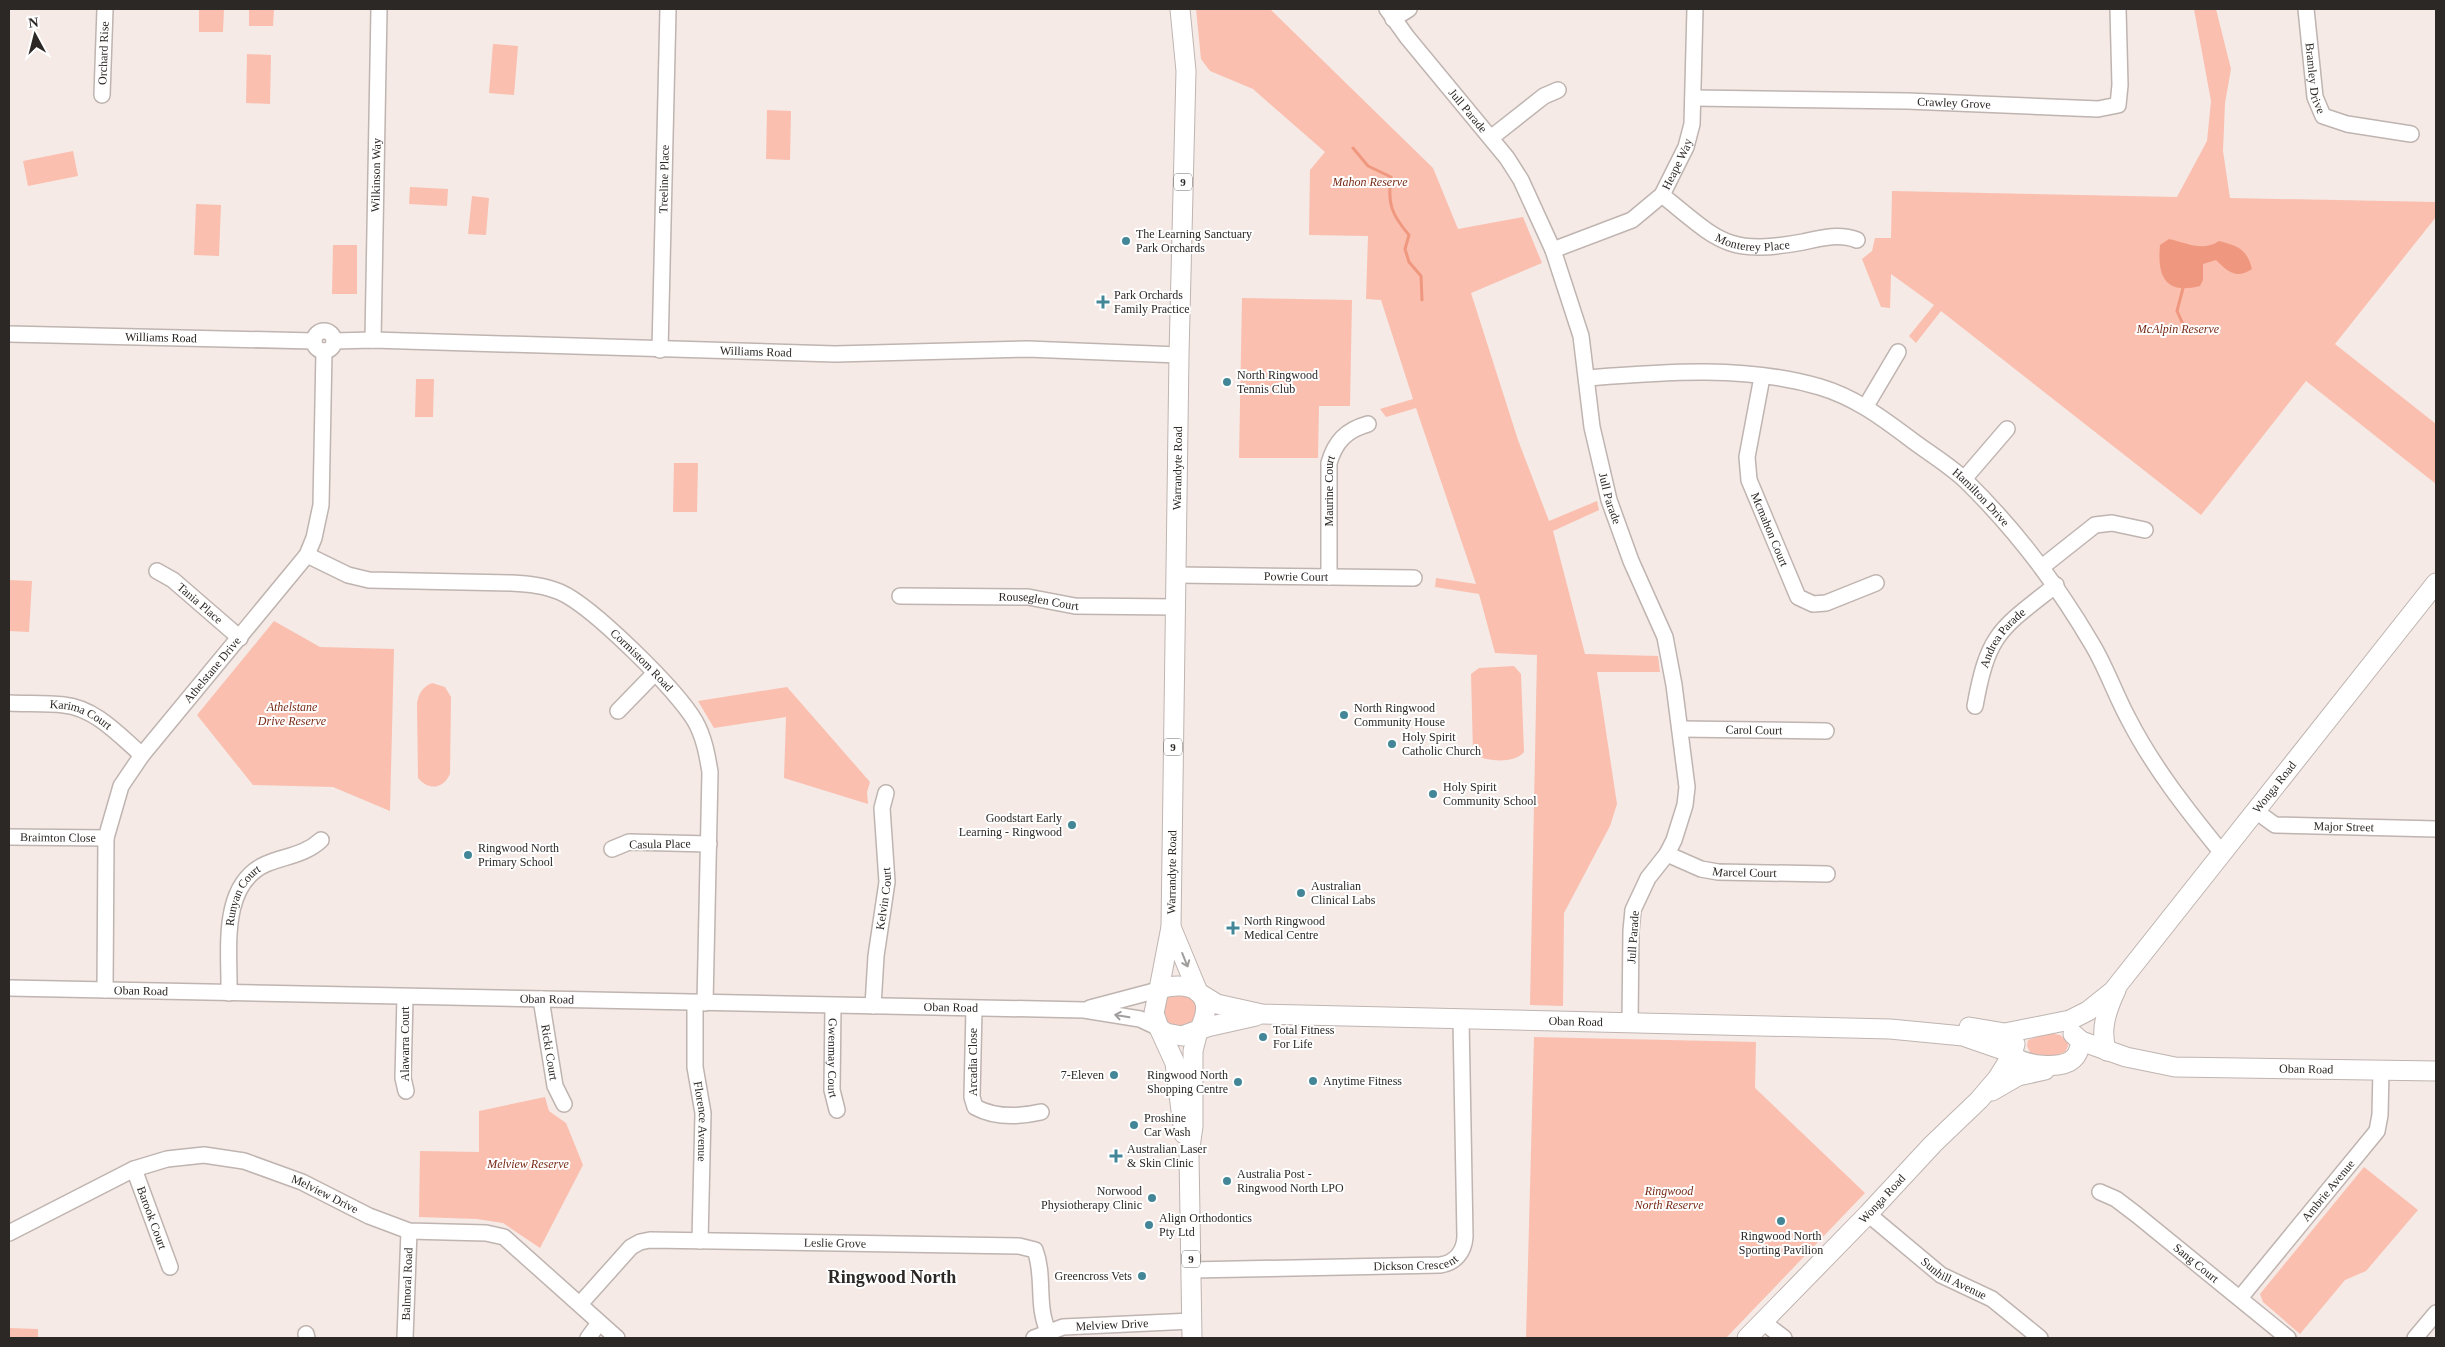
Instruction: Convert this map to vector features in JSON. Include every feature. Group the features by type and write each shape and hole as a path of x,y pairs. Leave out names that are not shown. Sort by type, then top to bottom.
{"main road":[{"name":"Warrandyte Road","path":"1158,989 1171,927 1179,355 1186,71 1180,9"},
{"name":"Wonga Road","path":"2116,988 2436,583"},
{"name":"Warrandyte Road","path":"1171,927 1199,993"},
{"path":"1158,989 1180,984 1199,993"},
{"path":"2027,1028 2078,1018 2116,988"},
{"path":"1980,1098 2018,1076 2057,1067 2071,1061 2078,1052 2081,1040 2116,988"},
{"path":"2107,1051 2104,1040 2105,1017 2116,988"},
{"name":"9","path":"1158,989 1154,1013 1175,1063 1182,1125 1189,1155"},
{"name":"Oban Road","path":"1199,993 1217,1004 1262,1014 1890,1029 1951,1034 1990,1044 2012,1054 2022,1062 2034,1065 2090,1059 2142,1070 2175,1066 2436,1072"},
{"name":"9","path":"1192,1330 1189,1155 1193,1126 1193,1051 1198,1030 1206,1012 1199,993"},
{"name":"Oban Road","path":"1198,1030 1262,1014"},
{"name":"Oban Road","path":"1890,1029 1947,1024 2002,1033 2027,1028 2061,1028 2081,1040 2107,1051 2132,1059 2175,1066"},
{"path":"1159,1028 1174,1036 1189,1035 1198,1030"},
{"name":"Wonga Road","path":"1747,1338 1997,1080 2012,1054 2016,1042 2027,1028"},
{"path":"1980,1098 1993,1065 1990,1044"}],"street":[{"name":"Orchard Rise","path":"102,96 105,9"},
{"name":"Wilkinson Way","path":"373,340 379,9"},
{"name":"Treeline Place","path":"660,350 668,9"},
{"path":"1390,14 1409,9"},
{"name":"Heape Way","path":"1553,250 1632,220 1662,195 1686,147 1692,124 1695,9"},
{"name":"Crawley Grove","path":"1692,98 1907,101 2098,109 2118,105 2120,85 2118,9"},
{"name":"Bramley Drive","path":"2306,9 2315,98 2323,116 2347,124 2411,134"},
{"name":"Jull Parade","path":"1390,14 1492,137 1521,180 1553,250 1578,322 1587,378 1592,427 1606,490 1631,561 1665,637 1687,787 1681,822 1667,854 1648,878 1633,910 1630,1023"},
{"path":"1492,137 1544,96 1558,90"},
{"name":"Monterey Place","path":"1662,195 1715,238 1734,245 1759,249 1832,236 1857,240"},
{"name":"Williams Road","path":"9,334 324,344 373,340 843,354 1027,349 1179,355"},
{"name":"Athelstane Drive","path":"105,990 106,838 121,786 142,754 307,555 314,538 322,505 324,344"},
{"path":"1866,406 1898,352"},
{"name":"Hamilton Drive","path":"1587,378 1656,372 1716,373 1762,377 1821,387 1866,406 1964,479 2056,585 2094,646 2128,719 2154,762 2181,803 2222,853"},
{"name":"Mcmahon Court","path":"1762,377 1747,457 1749,480 1798,597 1813,604 1826,603 1876,583"},
{"name":"Maurine Court","path":"1329,577 1329,463 1333,448 1356,427 1368,424"},
{"path":"1964,479 2007,429"},
{"path":"2042,567 2094,525 2112,523 2145,530"},
{"name":"Cormistom Road","path":"307,555 348,575 369,580 533,584 559,592 594,614 682,703 702,735 710,772 709,844 700,1003"},
{"name":"Tania Place","path":"158,571 172,580 240,638"},
{"name":"Powrie Court","path":"1177,575 1414,578"},
{"name":"Andrea Parade","path":"1975,706 1984,663 1992,644 2005,625 2056,585"},
{"name":"Rouseglen Court","path":"900,596 1028,596 1075,606 1176,607"},
{"path":"618,712 654,674"},
{"name":"Karima Court","path":"9,703 65,705 82,709 97,717 142,754"},
{"name":"Carol Court","path":"1680,729 1826,730"},
{"name":"Kelvin Court","path":"873,1006 876,956 887,882 882,808 886,792"},
{"name":"Major Street","path":"2256,812 2275,825 2436,829"},
{"name":"Braimton Close","path":"9,837 106,838"},
{"name":"Runyan Court","path":"230,993 231,914 237,891 254,872 265,865 311,849 321,840"},
{"name":"Casula Place","path":"612,849 629,842 709,844"},
{"name":"Marcel Court","path":"1667,854 1701,869 1718,872 1828,874"},
{"name":"Oban Road","path":"9,988 1084,1010 1140,1020 1159,1028"},
{"name":"Oban Road","path":"1084,1010 1158,989"},
{"name":"Alawarra Court","path":"405,997 402,1078 406,1091"},
{"name":"Ricki Court","path":"541,999 555,1086 564,1104"},
{"name":"Florence Avenue","path":"700,1003 695,1067 703,1113 700,1241"},
{"name":"Gwenmay Court","path":"833,1006 832,1090 836,1110"},
{"name":"Arcadia Close","path":"974,1009 972,1097 975,1107 985,1112 1021,1117 1041,1112"},
{"name":"Dickson Crescent","path":"1191,1270 1440,1265 1456,1259 1465,1245 1461,1019"},
{"name":"Ambrie Avenue","path":"2240,1298 2377,1131 2380,1115 2381,1070"},
{"name":"Melview Drive","path":"9,1233 134,1169 167,1160 204,1155 244,1161 302,1182 369,1216 410,1231 486,1233 504,1237 617,1338"},
{"name":"Barook Court","path":"134,1169 170,1267"},
{"name":"Sang Court","path":"2100,1192 2116,1199 2137,1215 2288,1338"},
{"name":"Sunhill Avenue","path":"1868,1214 1941,1275 1992,1299 2040,1338"},
{"name":"Balmoral Road","path":"405,1338 410,1231"},
{"name":"Leslie Grove","path":"580,1304 631,1247 640,1242 700,1241 1019,1246 1034,1250 1040,1263 1042,1315 1048,1331"},
{"path":"2415,1338 2436,1313"},
{"path":"1763,1322 1784,1338"},
{"path":"588,1338 599,1323"},
{"name":"Melview Drive","path":"1034,1338 1063,1326 1192,1330"}],"green space":[{"path":"199,9 224,9 223,32 199,32"},
{"path":"249,9 274,9 273,26 249,26"},
{"name":"Mahon Reserve","path":"1196,9 1270,9 1433,168 1458,229 1523,217 1542,263 1471,293 1518,440 1549,521 1597,501 1599,510 1553,531 1585,654 1658,656 1660,672 1597,672 1617,804 1610,826 1564,913 1563,1006 1530,1005 1537,655 1495,653 1479,594 1435,587 1436,578 1476,584 1416,408 1386,417 1380,409 1413,399 1381,300 1366,299 1368,236 1309,235 1310,170 1325,152 1253,89 1210,71 1201,59"},
{"name":"McAlpin Reserve","path":"2194,9 2216,9 2231,69 2225,103 2223,151 2230,198 2436,202 2436,217 2335,344 2436,424 2436,484 2306,381 2201,515 1941,311 1916,343 1909,336 1934,305 1891,274 1890,308 1881,307 1862,259 1872,251 1875,238 1891,238 1892,191 2177,197 2207,141 2211,101"},
{"path":"493,44 518,46 514,95 489,93"},
{"path":"247,54 271,55 270,104 246,103"},
{"path":"767,110 791,111 790,160 766,159"},
{"path":"73,151 78,176 28,186 23,161"},
{"path":"410,187 448,189 447,206 409,204"},
{"path":"472,196 489,198 486,235 468,234"},
{"path":"196,204 221,205 219,256 194,255"},
{"path":"333,245 357,245 357,294 332,294"},
{"path":"1242,298 1352,300 1350,406 1319,406 1318,458 1239,458"},
{"path":"416,379 434,379 433,417 415,417"},
{"path":"674,463 698,463 697,512 673,512"},
{"path":"9,580 32,581 29,632 9,631"},
{"name":"Athelstane Drive Reserve","path":"274,621 320,647 394,649 390,811 333,787 253,785 197,715"},
{"path":"1514,666 1521,674 1524,752 1520,756 1507,760 1491,760 1478,756 1473,753 1471,674 1479,668"},
{"path":"432,683 445,687 451,697 450,774 444,783 436,786 427,785 418,778 417,703 422,690"},
{"path":"787,687 870,782 867,792 868,804 784,778 786,717 714,728 698,701"},
{"path":"1170,993 1194,997 1198,1017 1187,1028 1165,1024 1162,1002"},
{"path":"2050,1033 2060,1035 2068,1041 2065,1052 2048,1059 2032,1056 2027,1046 2028,1040"},
{"name":"Ringwood North Reserve","path":"1534,1037 1756,1042 1755,1088 1865,1193 1726,1338 1526,1338"},
{"name":"Melview Reserve","path":"545,1097 549,1111 566,1123 583,1165 540,1248 503,1223 477,1219 419,1217 420,1151 479,1152 479,1111"},
{"path":"2364,1167 2418,1210 2366,1271 2345,1280 2300,1334 2263,1302 2260,1294"},
{"path":"9,1328 38,1329 38,1338 9,1338"}],"shaded area":[{"path":"2169,239 2201,246 2207,246 2219,241 2231,245 2241,249 2250,262 2252,269 2241,274 2232,273 2216,260 2203,264 2203,280 2200,286 2179,288 2171,285 2166,280 2160,266 2160,245"}],"waterway":[{"path":"1353,148 1368,166 1391,177 1390,202 1398,221 1409,235 1405,249 1409,262 1421,276 1422,300"},
{"path":"2183,288 2177,311 2186,331"}],"place":[{"name":"The Learning Sanctuary Park Orchards","path":"1126,241"},
{"name":"Park Orchards Family Practice","path":"1103,302"},
{"name":"North Ringwood Tennis Club","path":"1227,382"},
{"name":"North Ringwood Community House","path":"1344,715"},
{"name":"Holy Spirit Catholic Church","path":"1392,744"},
{"name":"Holy Spirit Community School","path":"1433,794"},
{"name":"Goodstart Early Learning - Ringwood","path":"1072,825"},
{"name":"Ringwood North Primary School","path":"468,855"},
{"name":"Australian Clinical Labs","path":"1301,893"},
{"name":"North Ringwood Medical Centre","path":"1233,928"},
{"name":"Total Fitness For Life","path":"1263,1037"},
{"name":"7-Eleven","path":"1114,1075"},
{"name":"Anytime Fitness","path":"1313,1081"},
{"name":"Ringwood North Shopping Centre","path":"1238,1082"},
{"name":"Proshine Car Wash","path":"1134,1125"},
{"name":"Australian Laser & Skin Clinic","path":"1116,1156"},
{"name":"Australia Post - Ringwood North LPO","path":"1227,1181"},
{"name":"Norwood Physiotherapy Clinic","path":"1152,1198"},
{"name":"Ringwood North Sporting Pavilion","path":"1781,1221"},
{"name":"Align Orthodontics Pty Ltd","path":"1149,1225"},
{"name":"Greencross Vets","path":"1142,1276"}],"district":[{"name":"Ringwood North","path":"892,1277"}]}
